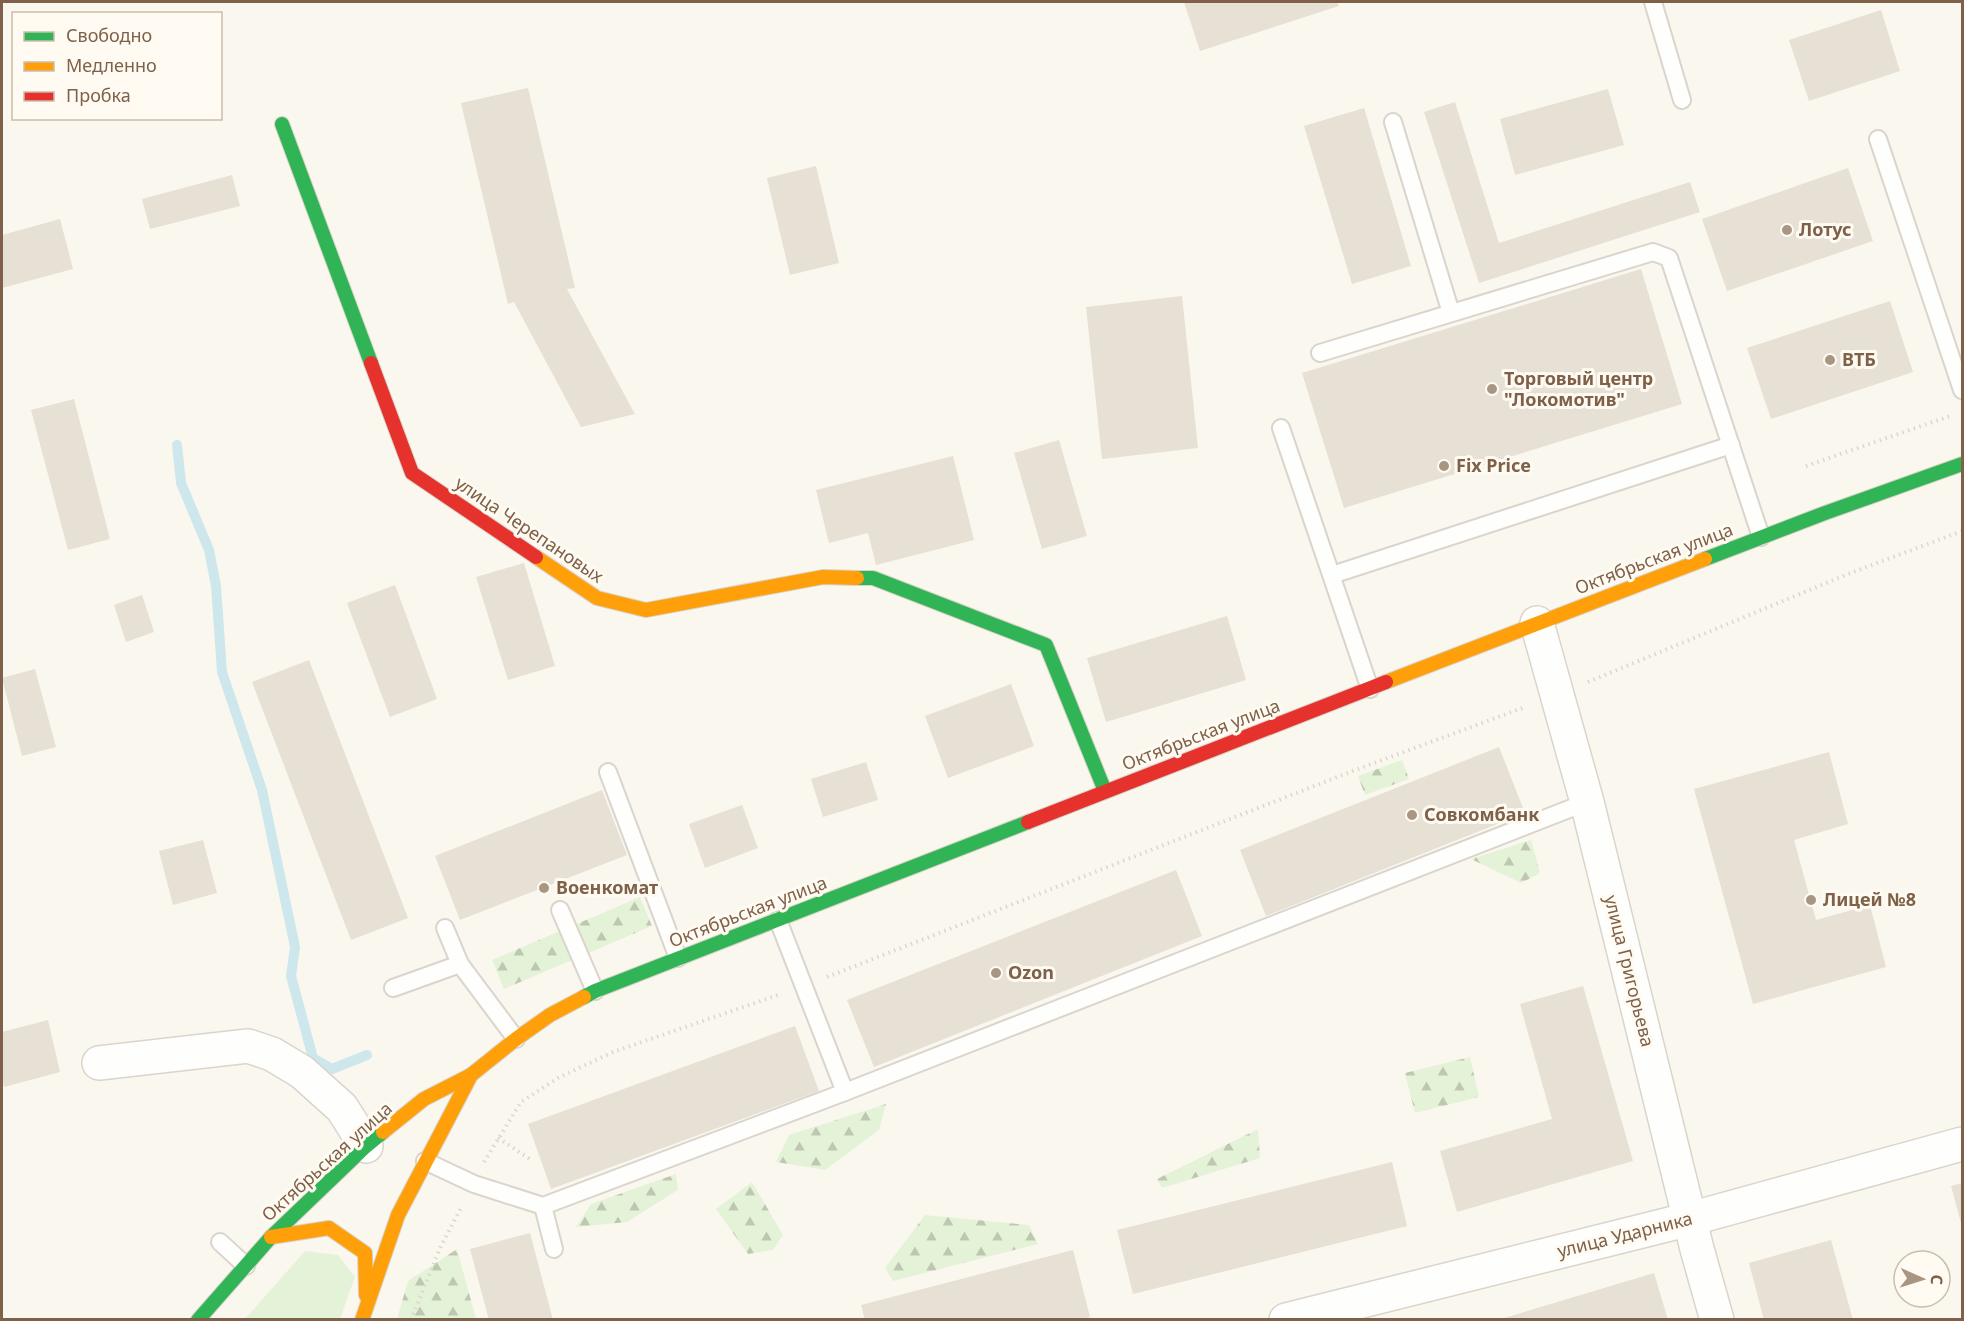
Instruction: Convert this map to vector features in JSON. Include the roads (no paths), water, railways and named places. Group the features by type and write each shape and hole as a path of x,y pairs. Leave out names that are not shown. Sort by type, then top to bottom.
{"street":[{"name":"улица Черепановых","path":"282,124 412,473 597,598 646,610 823,577 873,578 1046,645 1105,791"},
{"name":"Октябрьская улица","path":"246,1266 271,1237 366,1146 424,1100 471,1075 550,1015 595,990 1537,623 1761,537 1962,464"},
{"name":"улица Григорьева","path":"1537,623 1587,802 1697,1250 1717,1320"},
{"path":"99,1063 248,1046 272,1054 302,1072 342,1108 366,1146"},
{"name":"Октябрьская улица","path":"364,1314 398,1215 471,1075"},
{"name":"улица Ударника","path":"1286,1320 1690,1219 1962,1144"},
{"path":"271,1237 329,1228 365,1253 364,1314"},
{"path":"198,1320 246,1266"}],"lane":[{"path":"1653,2 1682,100"},
{"path":"1393,122 1451,313"},
{"path":"1878,139 1962,390"},
{"path":"1320,353 1653,252 1669,258 1761,537"},
{"path":"1281,428 1371,689"},
{"path":"1332,575 1731,446"},
{"path":"608,772 678,958"},
{"path":"425,1161 474,1184 543,1206 845,1092 1587,802"},
{"path":"560,910 595,990"},
{"path":"778,920 845,1092"},
{"path":"445,928 460,964 516,1040"},
{"path":"393,988 460,964"},
{"path":"543,1206 554,1248"},
{"path":"220,1242 246,1266"}],"waterway":[{"path":"177,445 181,483 209,550 216,586 222,672 262,790 295,947 291,976 313,1058 332,1069 367,1055"}],"place":[{"name":"Лотус","path":"1787,230"},
{"name":"ВТБ","path":"1830,360"},
{"name":"Торговый центр \"Локомотив\"","path":"1492,389"},
{"name":"Fix Price","path":"1444,466"},
{"name":"Совкомбанк","path":"1412,815"},
{"name":"Военкомат","path":"544,888"},
{"name":"Лицей №8","path":"1811,900"},
{"name":"Ozon","path":"996,973"}]}
